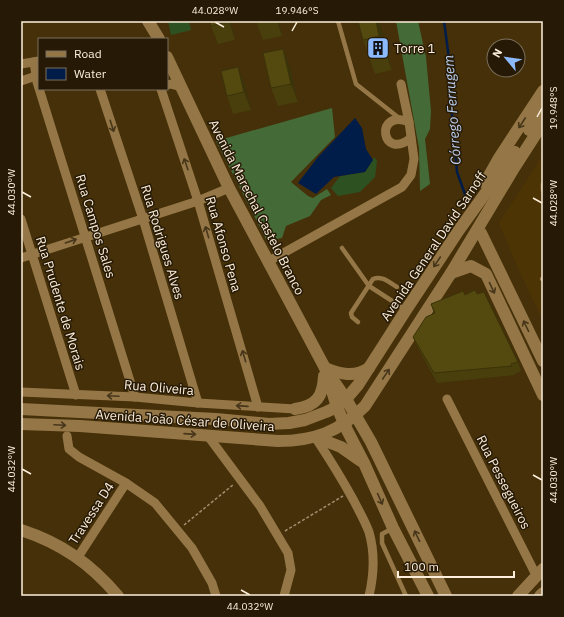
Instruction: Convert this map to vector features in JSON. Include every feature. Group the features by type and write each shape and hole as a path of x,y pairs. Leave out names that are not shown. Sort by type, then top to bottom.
{"main road":[{"path":"148,21 158,38"},
{"path":"154,21 159,38"},
{"name":"Avenida Marechal Castelo Branco","path":"168,59 229,188 325,368 341,403"},
{"path":"459,230 499,158 543,91"},
{"name":"Avenida General David Sarnoff","path":"341,403 354,391 459,230 508,163 543,109"},
{"name":"Avenida General David Sarnoff","path":"344,423 365,406 451,273 543,123"},
{"path":"462,254 470,248 481,233 543,138"},
{"path":"481,233 543,361"},
{"path":"451,273 471,266 486,274 543,395"},
{"path":"295,409 309,406 320,396 323,390 325,368 350,375 358,374 371,366"},
{"path":"341,403 355,415 371,442 446,596"},
{"path":"341,403 344,423 364,463 393,528 428,596"},
{"name":"Avenida João César de Oliveira","path":"21,409 216,419 269,424 304,420 324,413 341,403"},
{"path":"365,406 371,442"},
{"path":"295,409 324,413"},
{"name":"Avenida João César de Oliveira","path":"21,424 80,426 278,441 297,441 315,437 344,423"},
{"path":"315,437 337,445 364,463"},
{"path":"21,530 47,540 78,557 96,572 118,596"},
{"path":"518,596 540,573"},
{"path":"540,596 543,592"}],"street":[{"path":"21,64 36,61"},
{"name":"Rua Campos Sales","path":"36,61 37,76"},
{"path":"21,81 37,76"},
{"path":"168,85 171,84 181,87"},
{"path":"268,261 402,187 411,175 414,159 409,122 401,84"},
{"name":"Rua Campos Sales","path":"41,90 136,397"},
{"name":"Rua Rodrigues Alves","path":"100,90 143,219 198,403"},
{"name":"Rua Afonso Pena","path":"162,91 198,201 258,407"},
{"path":"409,122 399,118 392,120 386,125 385,132 388,140 395,145 400,145 411,138"},
{"path":"21,258 198,201 229,188"},
{"name":"Rua Prudente de Morais","path":"21,219 76,395"},
{"name":"Rua Oliveira","path":"21,392 136,397 198,403 295,409"},
{"name":"Rua Pessegueiros","path":"447,399 540,573"},
{"path":"67,436 69,448 79,457 126,483 155,503 192,548 212,583 216,596"},
{"path":"208,436 260,506 288,553 291,570 284,596"},
{"path":"315,437 349,493 369,532 373,563 373,577 370,596"},
{"name":"Travessa D4","path":"78,557 126,483"}],"lane":[{"path":"338,21 356,84 399,118"},
{"path":"543,184 543,190"},
{"path":"342,248 369,286 406,310"},
{"path":"358,322 352,317 351,313 373,279 377,277 383,279 397,287"},
{"path":"393,528 382,534 382,543 406,596"}],"path":[{"path":"178,530 240,479"},
{"path":"278,535 349,493"}],"shaded area":[{"path":"543,155 543,320 519,271 499,223"}],"green space":[{"path":"168,21 189,21 191,30 171,35"},
{"path":"396,21 418,21 426,57 431,111 430,129 425,139 430,184 420,191 419,148"},
{"path":"332,108 335,137 291,182 308,196 313,198 327,189 331,195 321,200 310,216 286,226 282,238 267,241 216,141"},
{"path":"374,157 377,161 375,177 360,192 338,196 331,188 340,176 365,172"}],"water":[{"path":"355,118 362,128 366,149 373,160 365,172 334,177 316,194 298,183 318,157"}],"building":[{"path":"210,21 229,21 211,26"},
{"path":"358,21 376,21 379,36 363,40"},
{"path":"283,49 291,84 271,88 263,53"},
{"path":"238,67 244,92 227,96 221,71"},
{"path":"475,290 477,294 484,292 518,362 511,364 512,366 434,373 413,337 426,317 435,313 431,304 463,291 465,295"}],"waterway":[{"name":"Córrego Ferrugem","path":"444,21 451,74 452,114 457,172 466,197"}],"place":[{"name":"Torre 1","path":"378,48"}]}
